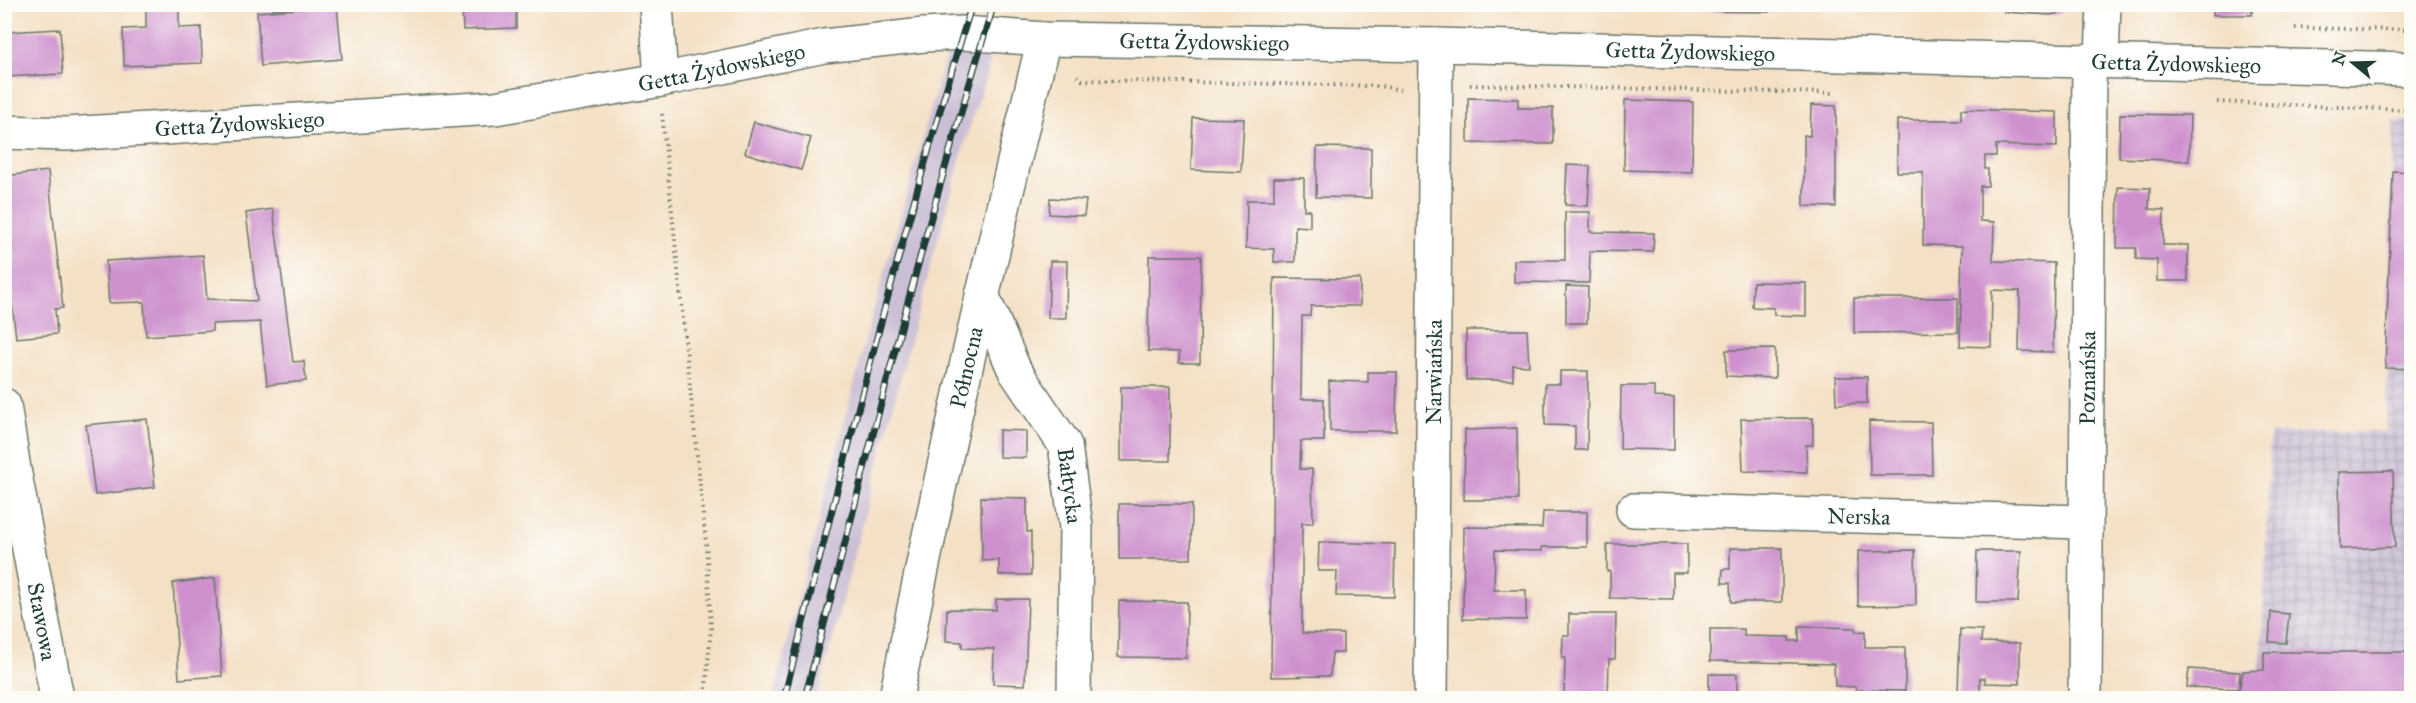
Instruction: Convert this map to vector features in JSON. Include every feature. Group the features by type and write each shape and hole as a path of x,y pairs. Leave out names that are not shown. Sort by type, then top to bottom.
{"street":[{"path":"656,4 661,80"},
{"name":"Poznańska","path":"2085,699 2085,522 2095,60 2104,4"},
{"name":"Getta Żydowskiego","path":"4,132 66,134 495,108 661,80 824,46 963,33 1044,39 1436,45 2412,69"},
{"name":"Północna","path":"896,699 982,295 1044,39"},
{"name":"Narwiańska","path":"1431,699 1436,45"},
{"name":"Bałtycka","path":"982,295 1015,371 1065,445 1076,527 1074,699"},
{"name":"Stawowa","path":"4,405 57,699"},
{"name":"Nerska","path":"1633,510 2085,522"}],"path":[{"path":"2284,28 2412,30"},
{"path":"1044,39 1071,72 1082,80 1382,86 1435,96 1451,96 1468,85 1836,93"},
{"path":"661,80 662,127 706,543 711,628 705,699"},
{"path":"2207,101 2412,110"}],"shaded area":[{"path":"947,52 991,60 965,142 912,334 817,698 773,698 870,323"},
{"path":"2394,121 2411,121 2411,698 2254,698 2262,652 2270,433 2386,432"}],"building":[{"path":"146,4 179,4 179,28 201,27 202,63 124,66 123,29 146,28"},
{"path":"272,4 303,4 304,6 273,9"},
{"path":"462,4 516,4 516,28 463,30"},
{"path":"1701,4 1769,4 1769,12 1701,11"},
{"path":"2004,4 2064,4 2061,13 2050,15 2004,12"},
{"path":"2213,4 2252,4 2252,15 2213,15"},
{"path":"337,6 342,59 261,66 257,12"},
{"path":"60,29 63,74 5,77 5,32"},
{"path":"1468,98 1518,99 1518,108 1553,108 1553,144 1468,143"},
{"path":"1625,100 1693,102 1692,172 1624,170"},
{"path":"1811,105 1836,106 1836,207 1804,206 1804,135 1810,136"},
{"path":"1961,109 2057,112 2057,147 1996,145 1996,156 1985,156 1988,186 1980,186 1980,221 1994,222 1993,261 2054,263 2053,352 2019,351 2020,291 1992,290 1991,347 1960,346 1962,246 1923,245 1923,172 1897,172 1897,120 1961,120"},
{"path":"2120,114 2190,115 2189,161 2119,158"},
{"path":"1193,118 1244,119 1241,172 1191,170"},
{"path":"754,122 811,138 801,170 745,153"},
{"path":"1317,147 1371,148 1371,198 1316,197"},
{"path":"1567,165 1590,166 1588,206 1565,205"},
{"path":"48,171 63,308 55,309 57,334 16,338 4,233 4,176"},
{"path":"2393,171 2412,172 2412,369 2385,368"},
{"path":"1274,178 1304,178 1304,210 1310,210 1310,227 1295,226 1295,262 1274,262 1274,249 1246,248 1247,200 1274,200"},
{"path":"2118,187 2150,188 2149,209 2164,210 2163,245 2188,245 2188,281 2157,281 2157,260 2136,259 2136,248 2117,248"},
{"path":"1050,198 1086,200 1084,216 1049,214"},
{"path":"273,209 293,362 304,361 306,381 267,385 260,322 212,324 212,331 146,336 144,302 109,303 106,261 203,255 207,299 257,301 246,213"},
{"path":"1565,212 1590,212 1590,232 1654,233 1653,252 1590,251 1589,283 1514,282 1514,260 1565,260"},
{"path":"1149,256 1201,256 1200,363 1179,363 1179,352 1148,351"},
{"path":"1050,261 1067,261 1066,318 1048,318"},
{"path":"1274,278 1360,279 1360,306 1311,306 1310,316 1302,316 1301,399 1324,399 1324,441 1301,441 1300,469 1312,469 1313,523 1302,523 1302,633 1343,634 1343,653 1332,653 1330,676 1271,677"},
{"path":"1753,282 1806,283 1806,316 1774,315 1774,308 1752,307"},
{"path":"1566,286 1588,287 1587,323 1566,323"},
{"path":"1854,298 1958,298 1958,332 1854,333"},
{"path":"1466,330 1527,330 1529,366 1513,365 1513,380 1466,380"},
{"path":"1775,349 1775,378 1726,376 1726,350"},
{"path":"1560,371 1588,371 1587,450 1575,450 1575,426 1545,425 1545,384 1560,384"},
{"path":"1368,372 1397,372 1396,431 1330,431 1329,381 1368,382"},
{"path":"1835,377 1867,377 1867,403 1836,404"},
{"path":"1621,386 1654,386 1654,397 1674,398 1674,450 1620,449"},
{"path":"1121,387 1170,387 1170,461 1121,461"},
{"path":"1813,418 1813,445 1806,445 1807,472 1743,471 1741,419"},
{"path":"147,419 155,487 95,495 86,425"},
{"path":"1869,421 1931,422 1932,475 1870,475"},
{"path":"1517,428 1518,500 1464,500 1465,430"},
{"path":"999,430 1026,431 1026,458 999,457"},
{"path":"2393,471 2395,547 2340,549 2339,472"},
{"path":"981,497 1027,498 1027,532 1031,532 1031,575 999,575 999,560 982,561"},
{"path":"1119,504 1192,504 1191,559 1119,559"},
{"path":"1543,512 1587,512 1587,547 1542,547 1542,551 1495,550 1494,590 1526,590 1526,620 1463,619 1464,527 1542,528"},
{"path":"1319,542 1395,544 1394,597 1336,596 1337,571 1318,571"},
{"path":"1607,544 1687,544 1687,573 1673,573 1673,599 1610,598"},
{"path":"1730,548 1782,548 1782,602 1731,602 1730,583 1722,583 1723,569 1730,569"},
{"path":"1915,550 1916,605 1858,606 1858,551"},
{"path":"1977,551 2021,551 2018,602 1976,602"},
{"path":"215,578 222,676 179,679 173,583"},
{"path":"996,599 1028,599 1025,685 993,684 994,649 962,648 962,642 946,641 947,609 996,610"},
{"path":"1119,601 1187,602 1186,658 1118,657"},
{"path":"2271,612 2289,614 2286,643 2269,642"},
{"path":"1569,614 1616,614 1615,659 1609,659 1608,698 1564,698 1563,635 1569,635"},
{"path":"1799,626 1855,628 1856,632 1865,631 1865,647 1905,647 1905,691 1856,690 1856,687 1835,686 1834,664 1710,661 1710,629 1744,629 1744,636 1789,637 1789,641 1799,641"},
{"path":"1960,629 1982,630 1981,642 2020,643 2020,684 1985,683 1985,678 1980,678 1980,694 1958,693"},
{"path":"2264,652 2408,652 2407,698 2237,698 2243,671 2264,670"},
{"path":"2189,669 2240,672 2239,689 2187,687"},
{"path":"1709,674 1737,674 1737,698 1709,698"}],"railway":[{"path":"784,698 897,263 972,4"},
{"path":"805,698 918,263 994,4"}]}
